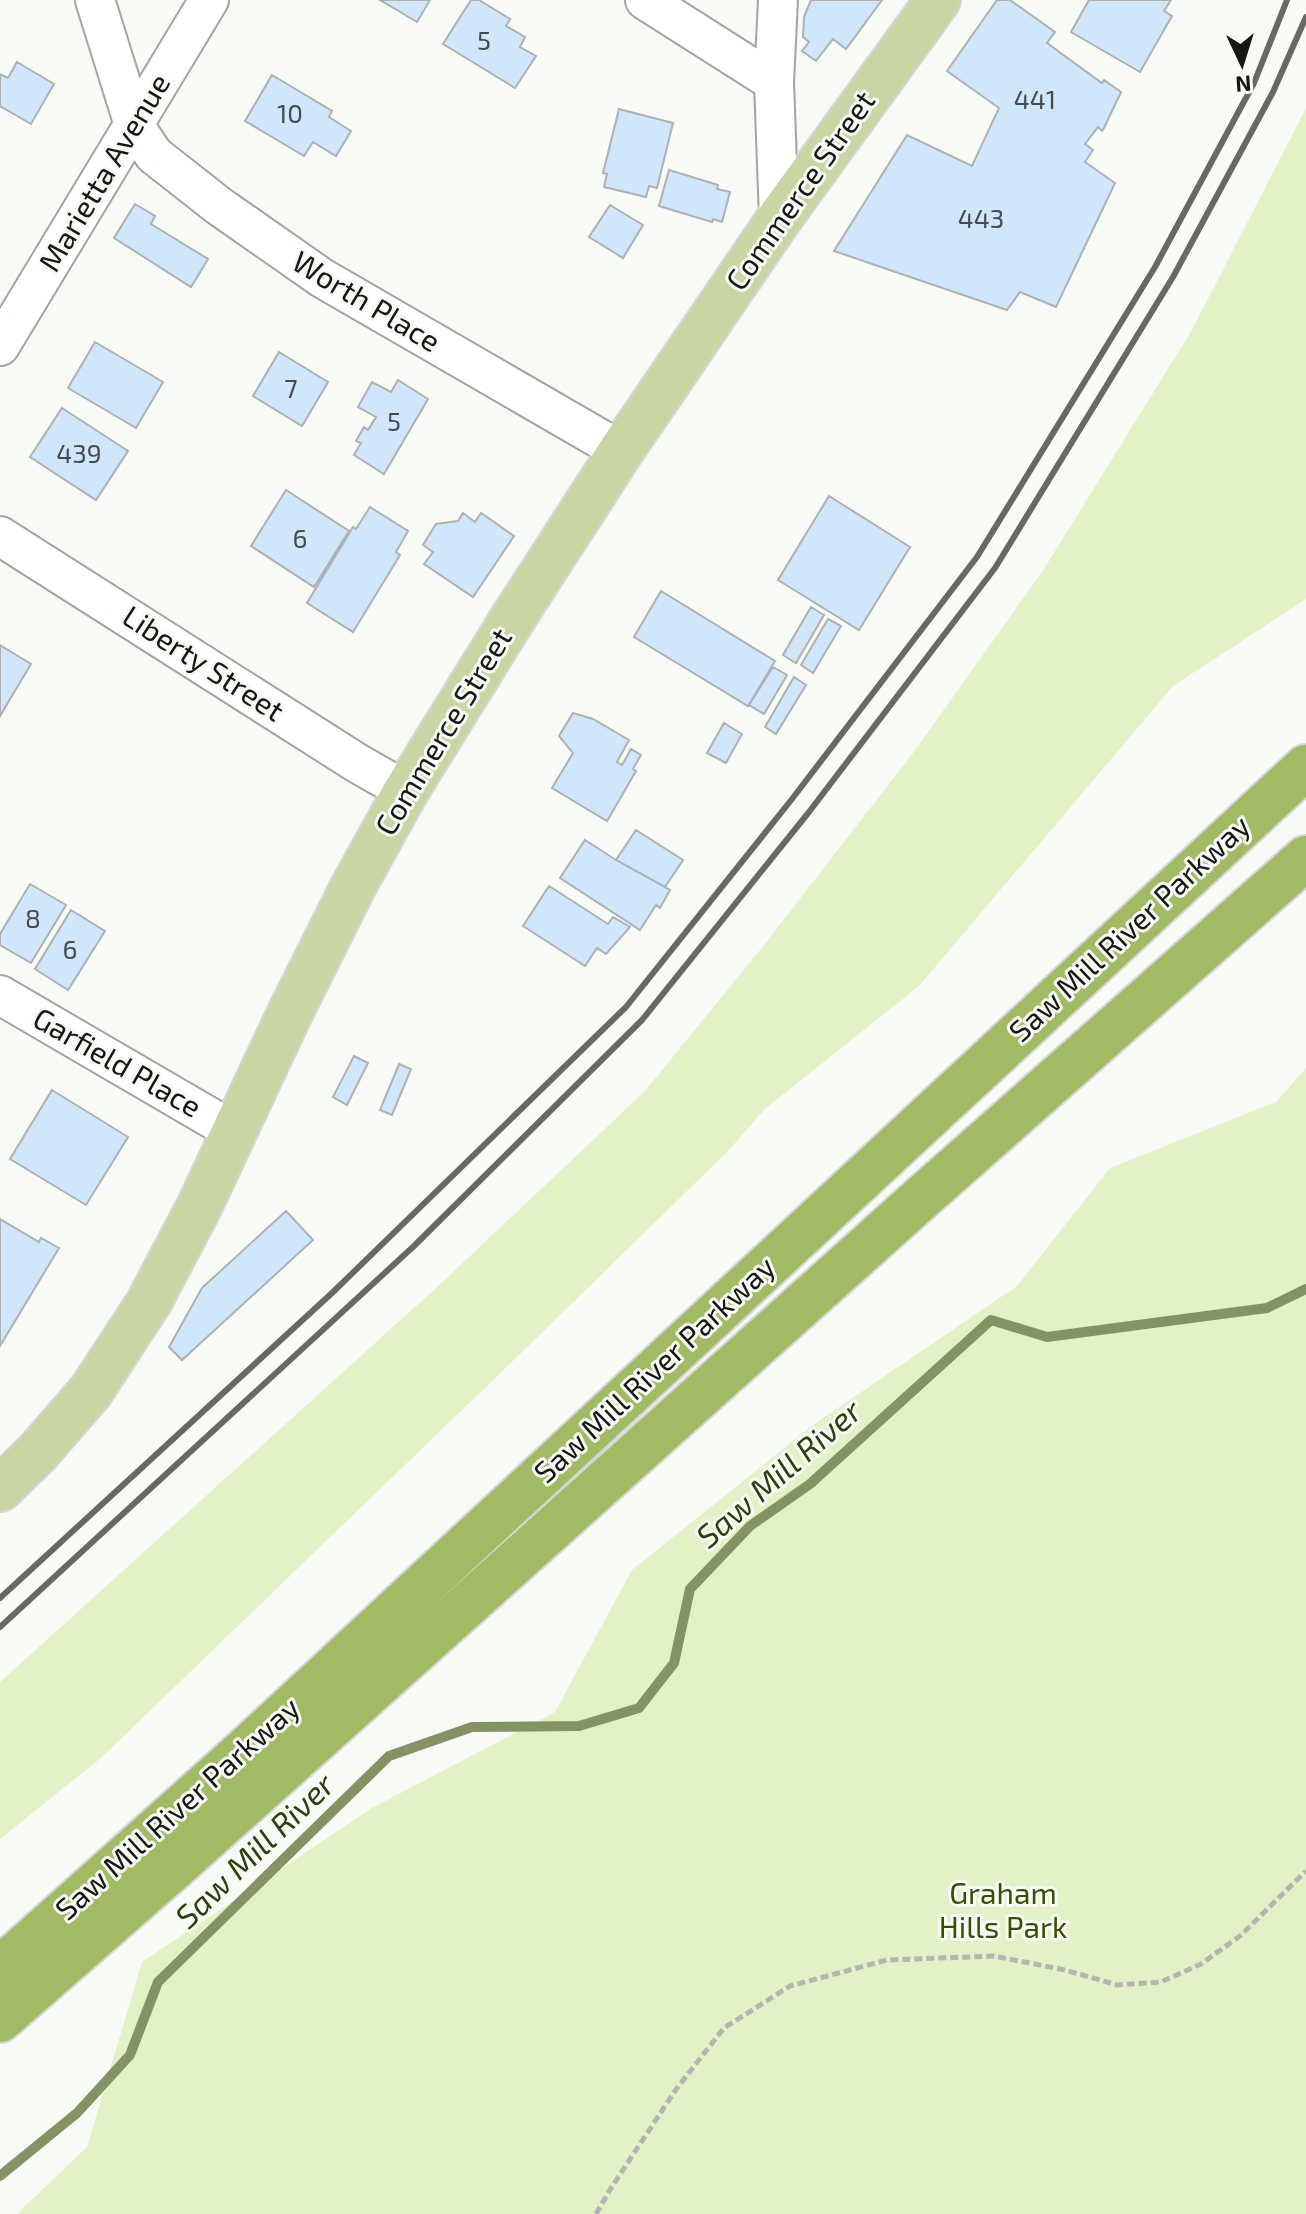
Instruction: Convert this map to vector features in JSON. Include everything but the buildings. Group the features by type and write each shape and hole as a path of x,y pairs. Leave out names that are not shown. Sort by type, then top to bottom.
{"highway":[{"name":"Saw Mill River Parkway","path":"0,1969 242,1753 1306,767"},
{"name":"Saw Mill River Parkway","path":"0,2020 188,1856 908,1209 1306,858"}],"main road":[{"name":"Commerce Street","path":"0,1489 61,1427 109,1365 149,1302 173,1259 353,887 406,791 621,451 779,219 938,0"}],"street":[{"name":"Worth Place","path":"95,0 134,125 154,155 219,206 322,278 621,451"},
{"name":"Marietta Avenue","path":"0,346 209,0"},
{"path":"645,0 774,82"},
{"path":"778,0 774,82 779,219"},
{"name":"Liberty Street","path":"0,536 406,791"},
{"name":"Garfield Place","path":"0,995 235,1132"}],"path":[{"path":"596,2214 677,2088 724,2028 790,1986 887,1960 994,1956 1065,1970 1117,1985 1161,1982 1201,1964 1240,1936 1306,1871"}],"green space":[{"path":"1306,108 1306,599 1173,686 919,986 765,1109 728,1151 102,1757 0,1839 0,1682 435,1289 645,1091 764,945 913,753 1042,572 1192,330"},
{"name":"Graham Hills Park","path":"1306,1068 1306,2214 17,2214 87,2147 142,1962 372,1808 555,1712 632,1570 813,1425 1017,1286 1110,1168 1276,1102"}],"waterway":[{"name":"Saw Mill River","path":"0,2176 77,2113 130,2055 158,1982 389,1756 472,1727 579,1726 639,1708 674,1663 690,1589 750,1526 810,1484 991,1320 1047,1337 1267,1308 1306,1289"}],"railway":[{"path":"0,1598 332,1293 626,1007 792,799 977,557 1155,267 1254,83 1287,0"},
{"path":"0,1627 414,1246 642,1020 809,812 995,568 1173,277 1273,92 1306,17"}]}
